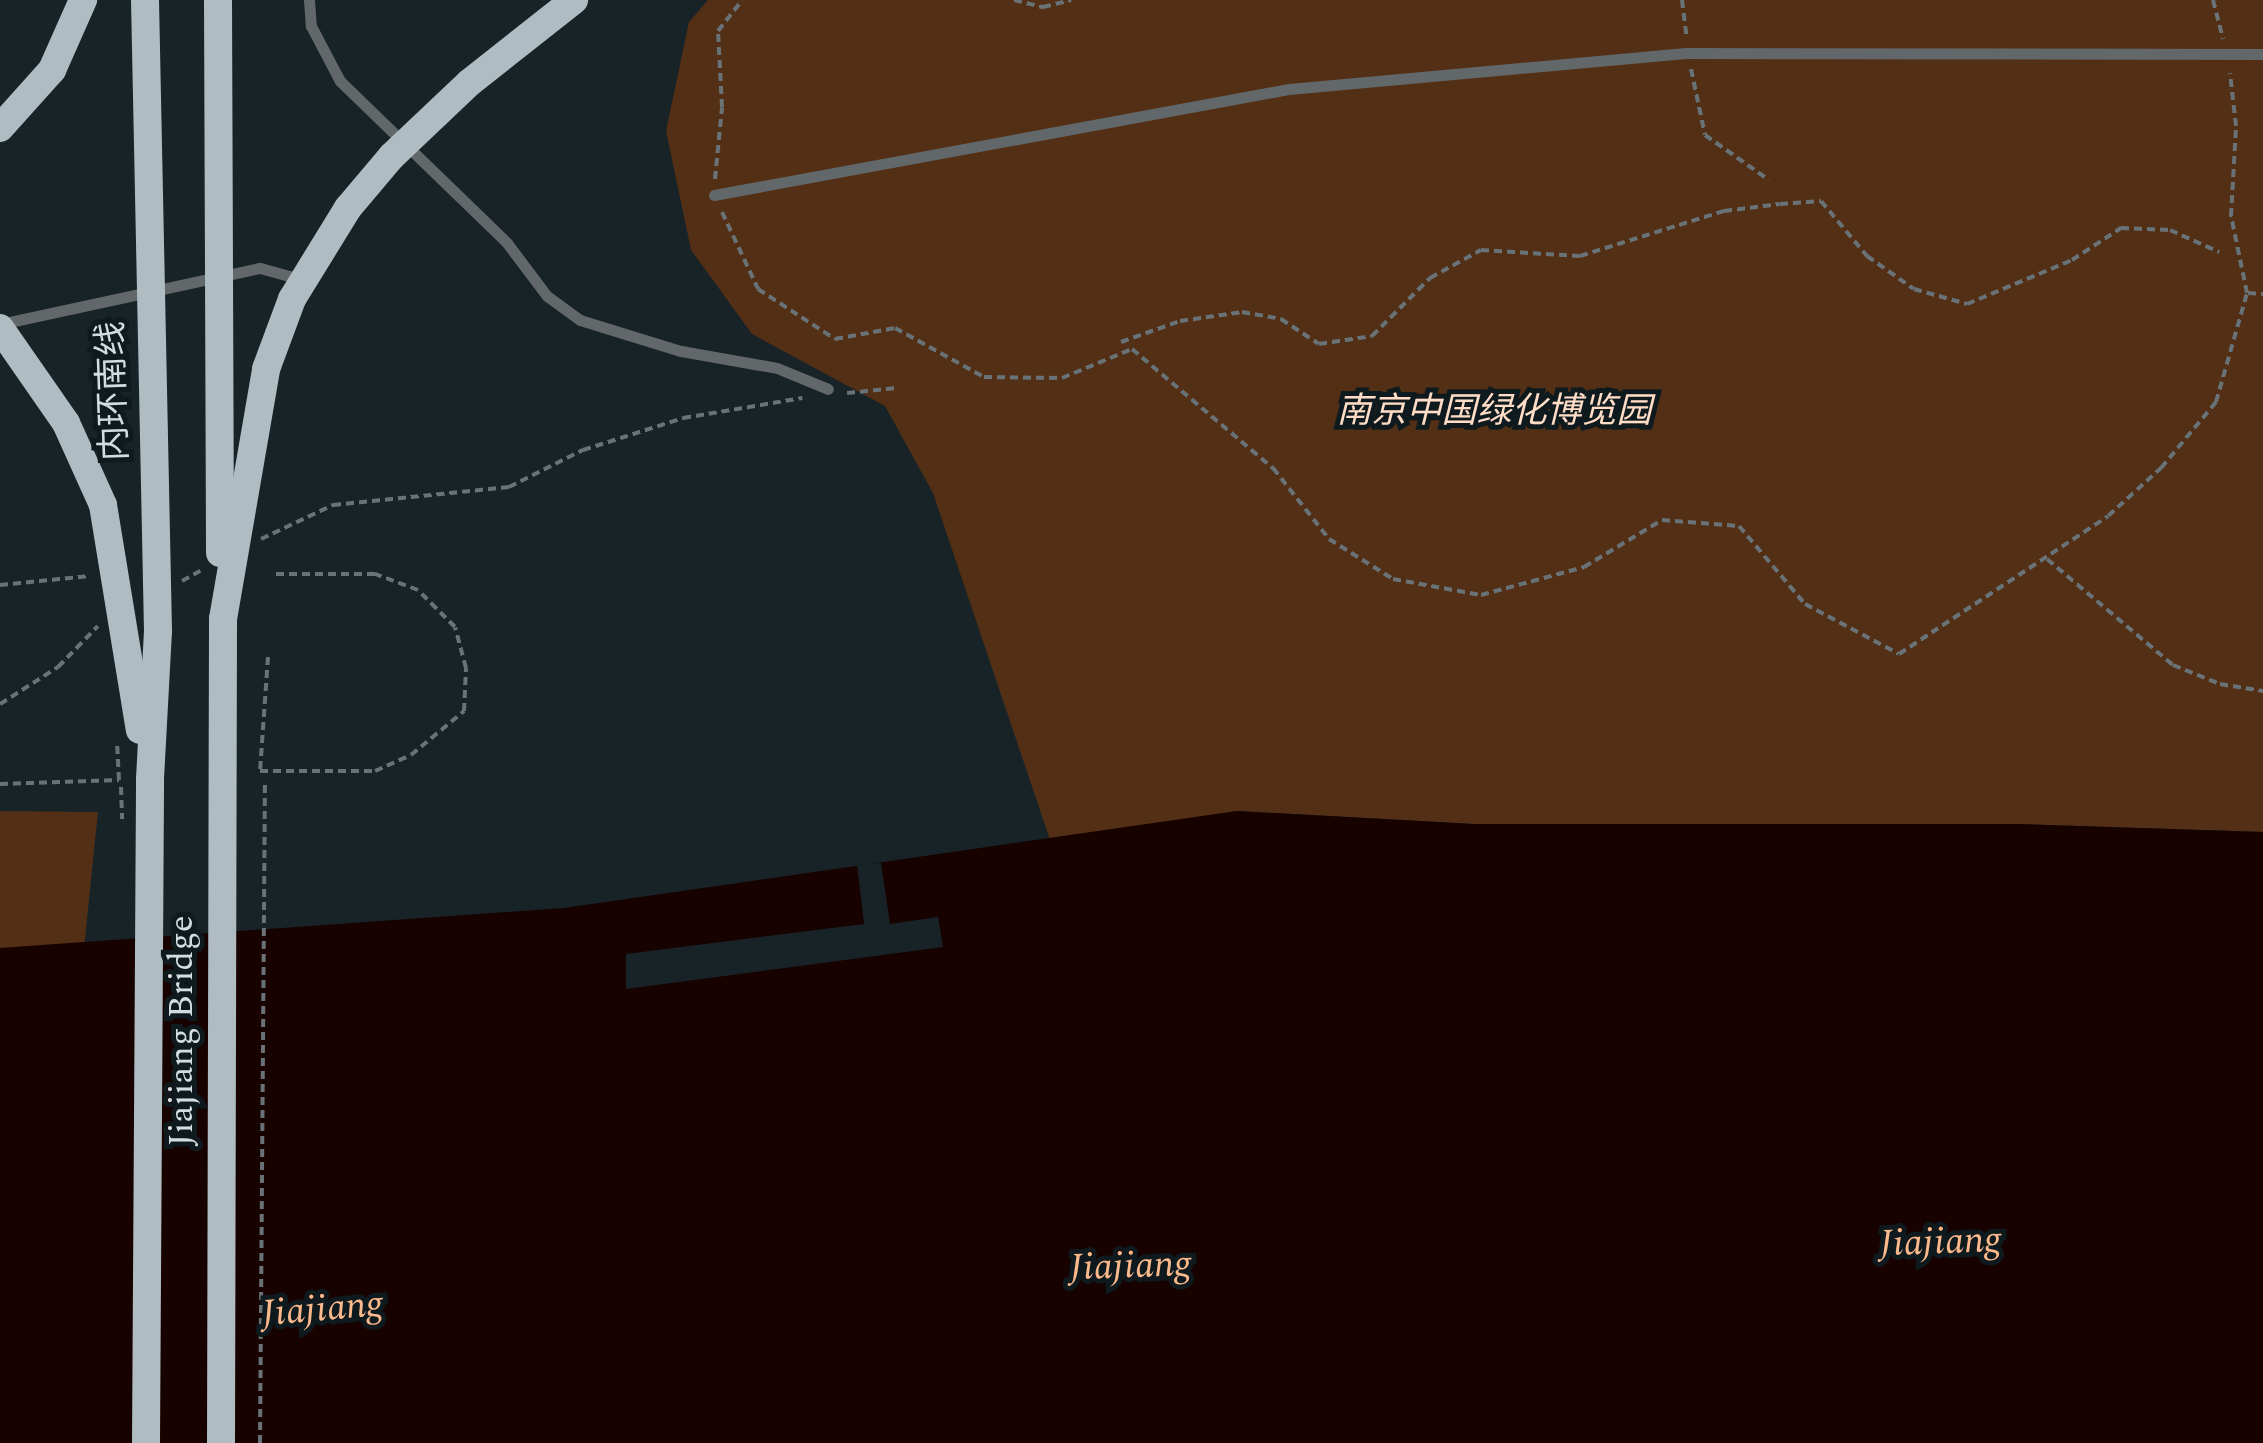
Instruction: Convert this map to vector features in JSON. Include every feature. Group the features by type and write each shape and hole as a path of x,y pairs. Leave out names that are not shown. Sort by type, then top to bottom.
{"highway":[{"path":"0,128 52,70 83,0"},
{"name":"内环南线","path":"145,0 158,631 150,780"},
{"path":"218,0 215,415 223,619"},
{"path":"551,22 574,0"},
{"path":"223,619 266,370 292,299 348,208 392,156 469,83 551,22 589,0"},
{"path":"0,326 66,423 104,505 150,780"},
{"name":"Jiajiang Bridge","path":"221,1443 223,619"},
{"name":"Jiajiang Bridge","path":"146,1443 150,780"}],"lane":[{"path":"308,0 311,26 340,81 569,312 681,351 777,368 828,389"},
{"path":"714,195 1289,90 1688,53 2228,58 2263,54"},
{"path":"0,326 260,268 300,279"}],"path":[{"path":"742,0 718,32 722,107 714,195 758,289 835,339 895,328 984,377 1062,378 1132,348 1273,468 1329,538 1393,579 1481,595 1584,567 1662,520 1740,526 1805,604 1899,654 2047,559 2161,468 2216,402 2246,293 2232,216 2236,126 2228,58 2213,0"},
{"path":"1014,0 1044,7 1071,0"},
{"path":"1682,0 1705,135 1770,180"},
{"path":"1120,342 1180,321 1242,312 1281,319 1319,344 1372,336 1430,278 1481,250 1580,256 1724,212 1780,204 1822,201 1866,256 1914,289 1967,304 2072,260 2121,228 2170,230 2219,252"},
{"path":"2246,293 2263,294"},
{"path":"845,394 897,388"},
{"path":"254,542 334,505 509,487 583,450 683,418 812,397"},
{"path":"2047,559 2172,665 2220,684 2263,692"},
{"path":"167,589 202,570"},
{"path":"268,657 260,771 375,770 411,755 464,710 466,668 455,627 418,590 375,574 271,574"},
{"path":"0,585 94,576"},
{"path":"0,704 58,667 114,617"},
{"path":"0,784 119,780 116,726"},
{"path":"260,1443 260,856 264,781"}],"green space":[{"name":"南京中国绿化博览园","path":"708,0 2263,0 2263,832 2017,824 1474,824 1238,811 1050,840 933,493 885,406 752,334 691,250 666,131 689,22"},
{"path":"0,811 98,812 80,987 0,999"}],"water":[{"name":"Jiajiang","path":"1237,811 1474,824 2017,824 2263,832 2263,1443 0,1443 0,948 564,908"}],"pier":[{"path":"881,863 890,924 938,917 943,947 626,989 626,954 864,924 857,864"}]}
